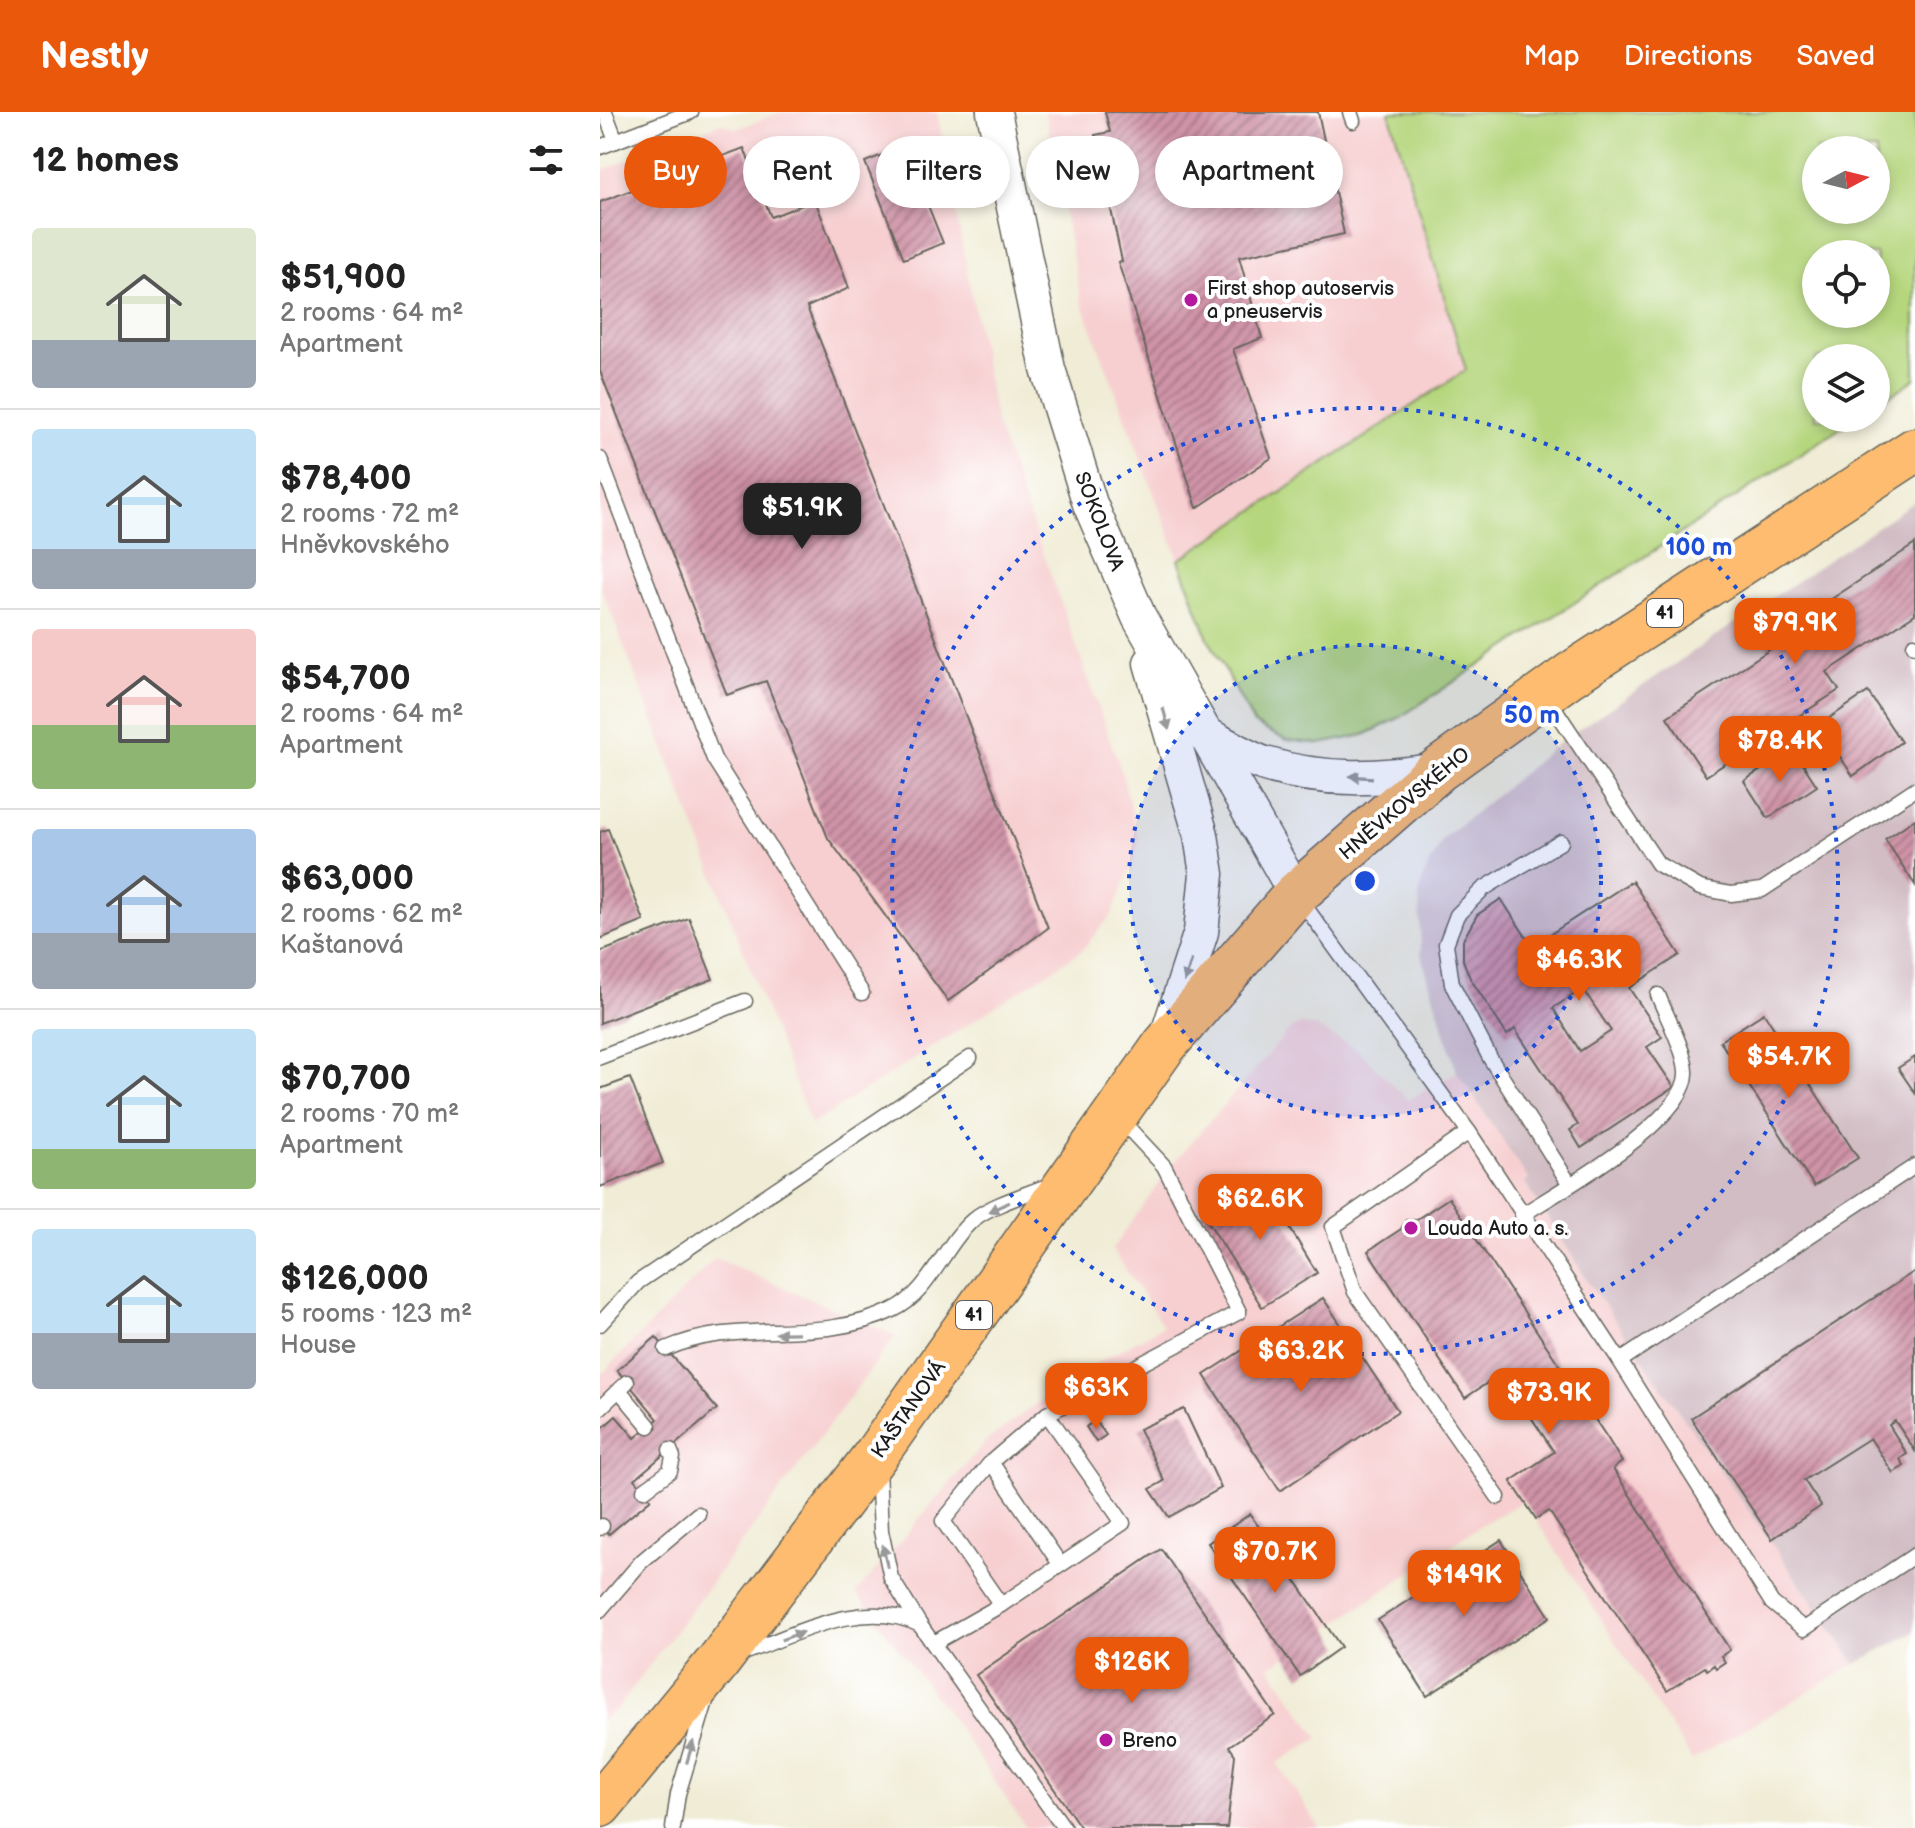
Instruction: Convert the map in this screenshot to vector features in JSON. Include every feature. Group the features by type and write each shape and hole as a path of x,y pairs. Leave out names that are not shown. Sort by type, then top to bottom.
{"main road":[{"name":"HNĚVKOVSKÉHO","path":"1296,894 1438,770 1545,693 1915,450"},
{"name":"KAŠTANOVÁ","path":"601,1798 718,1662 877,1453 1164,1046 1296,894"}],"street":[{"name":"SOKOLOVA","path":"994,112 1048,369 1090,504 1139,617 1296,894"},
{"path":"1139,617 1201,835 1207,874 1201,932 1164,1046"},
{"path":"1204,733 1262,763 1304,774 1383,779 1438,770"}],"lane":[{"path":"605,112 616,141"},
{"path":"600,147 691,112"},
{"path":"600,459 714,759 862,993"},
{"path":"1545,693 1658,864 1700,888 1731,894 1762,890 1915,789"},
{"path":"1561,842 1483,889 1457,915 1446,944 1452,984 1490,1058 1569,1183"},
{"path":"1296,894 1469,1132 1620,1361 1772,1603 1804,1629 1915,1555"},
{"path":"1522,1215 1650,1129 1681,1096 1687,1072 1658,995"},
{"path":"600,1057 745,1001"},
{"path":"600,1324 638,1282 970,1058"},
{"path":"1001,1605 943,1521 991,1462 1047,1414 1239,1312 1164,1166 1115,1113"},
{"path":"1469,1132 1333,1227 1355,1292 1498,1497"},
{"path":"1620,1361 1915,1166"},
{"path":"666,1349 691,1338 731,1331 781,1334 837,1329 894,1309 915,1293 974,1218 1071,1176"},
{"path":"600,1408 623,1386 649,1426"},
{"path":"934,1643 1001,1605 1123,1523 1047,1414"},
{"path":"644,1490 670,1471 673,1457 670,1450"},
{"path":"877,1453 884,1554 891,1578 920,1625 1064,1828"},
{"path":"991,1462 1060,1564"},
{"path":"600,1610 642,1561 698,1514"},
{"path":"673,1828 678,1794 718,1662 848,1618 886,1615 906,1617 920,1625"}],"shaded area":[{"path":"781,112 937,112 942,136 876,136 876,208 955,208 996,423 1121,770 1139,839 1135,858 1111,916 1080,952 811,1125 600,585 600,171 624,161 624,208 727,208 727,136 688,136 721,123 737,129"},
{"path":"1045,112 1389,112 1466,370 1179,560 1081,300 1063,208 1139,208 1139,136 1050,136"},
{"path":"1915,501 1915,1631 1856,1664 1593,1289 1525,1183 1529,1180 1457,1072 1421,955 1419,896 1423,877 1443,839 1560,742"},
{"path":"1299,1024 1316,1027 1359,1051 1408,1100 1457,1072 1529,1180 1525,1184 1593,1289 1856,1664 1692,1760 1524,1501 1484,1523 1270,1667 1319,1738 1277,1763 1320,1828 1026,1828 951,1717 856,1593 985,1442 1072,1377 1163,1326 1112,1249 1175,1161 1291,1028"},
{"path":"715,1258 896,1336 617,1709 600,1721 600,1376"}],"green space":[{"path":"1389,112 1915,112 1915,379 1890,396 1890,344 1802,344 1802,432 1835,432 1399,718 1364,735 1320,744 1286,740 1254,724 1208,638 1179,560 1466,370"}],"building":[{"name":"First shop autoservis a pneuservis","path":"1105,112 1318,112 1323,136 1155,136 1155,208 1338,208 1344,234 1239,257 1262,338 1233,349 1271,458 1197,508 1118,262 1122,261 1111,208 1139,208 1139,136 1095,136 1110,132"},
{"path":"743,148 743,208 767,208 771,217 794,208 818,208 849,288 807,307 1048,928 948,1001 828,838 766,681 727,695 600,371 600,202 624,193 624,208 727,208 727,154"},
{"path":"876,157 876,189 865,162"},
{"path":"883,208 929,208 943,243 904,259"},
{"path":"1915,544 1915,614 1827,672 1839,690 1706,776 1667,717 1769,650 1757,632 1788,613 1795,623"},
{"path":"1868,692 1901,742 1853,776 1819,725"},
{"path":"1793,749 1817,786 1768,818 1744,781"},
{"path":"1915,819 1915,885 1885,839"},
{"path":"608,829 644,921 600,939 600,832"},
{"path":"1632,881 1680,955 1629,988 1662,1037 1647,1047 1674,1087 1581,1148 1570,1130 1578,1125 1515,1029 1507,1035 1470,978 1463,960 1463,940 1477,915 1501,899 1532,946","holes":["1583,989 1611,1031 1580,1051 1553,1008"]},
{"path":"689,918 713,979 600,1023 600,952"},
{"path":"1764,1013 1858,1158 1814,1186 1720,1041"},
{"path":"1915,1057 1915,1093 1898,1068"},
{"path":"630,1078 663,1163 600,1187 600,1089"},
{"path":"1259,1177 1317,1273 1262,1307 1202,1212"},
{"path":"1449,1198 1608,1439 1622,1462 1613,1469 1730,1650 1721,1656 1725,1662 1716,1668 1714,1665 1707,1670 1705,1667 1667,1691 1549,1511 1536,1519 1511,1481 1554,1452 1502,1373 1465,1398 1368,1251 1401,1229 1406,1220 1417,1219"},
{"path":"1915,1271 1915,1451 1895,1421 1889,1425 1907,1454 1900,1459 1904,1466 1893,1473 1870,1438 1804,1480 1821,1506 1772,1539 1691,1418"},
{"path":"1323,1298 1398,1411 1280,1491 1204,1375"},
{"path":"656,1337 717,1409 635,1479 651,1499 609,1534 600,1523 600,1430 616,1416 635,1438 658,1419 617,1370"},
{"path":"1184,1409 1221,1488 1169,1517 1150,1489 1164,1481 1139,1429"},
{"path":"1095,1420 1106,1435 1096,1442 1086,1427"},
{"path":"1250,1514 1341,1647 1300,1676 1208,1543"},
{"path":"1501,1540 1550,1617 1427,1696 1378,1620"},
{"path":"1161,1549 1275,1715 1229,1746 1235,1755 1227,1828 1081,1828 976,1675"}],"place":[{"name":"First shop autoservis a pneuservis","path":"1191,300"},
{"name":"Louda Auto a. s.","path":"1411,1228"},
{"name":"Breno","path":"1106,1740"}]}
